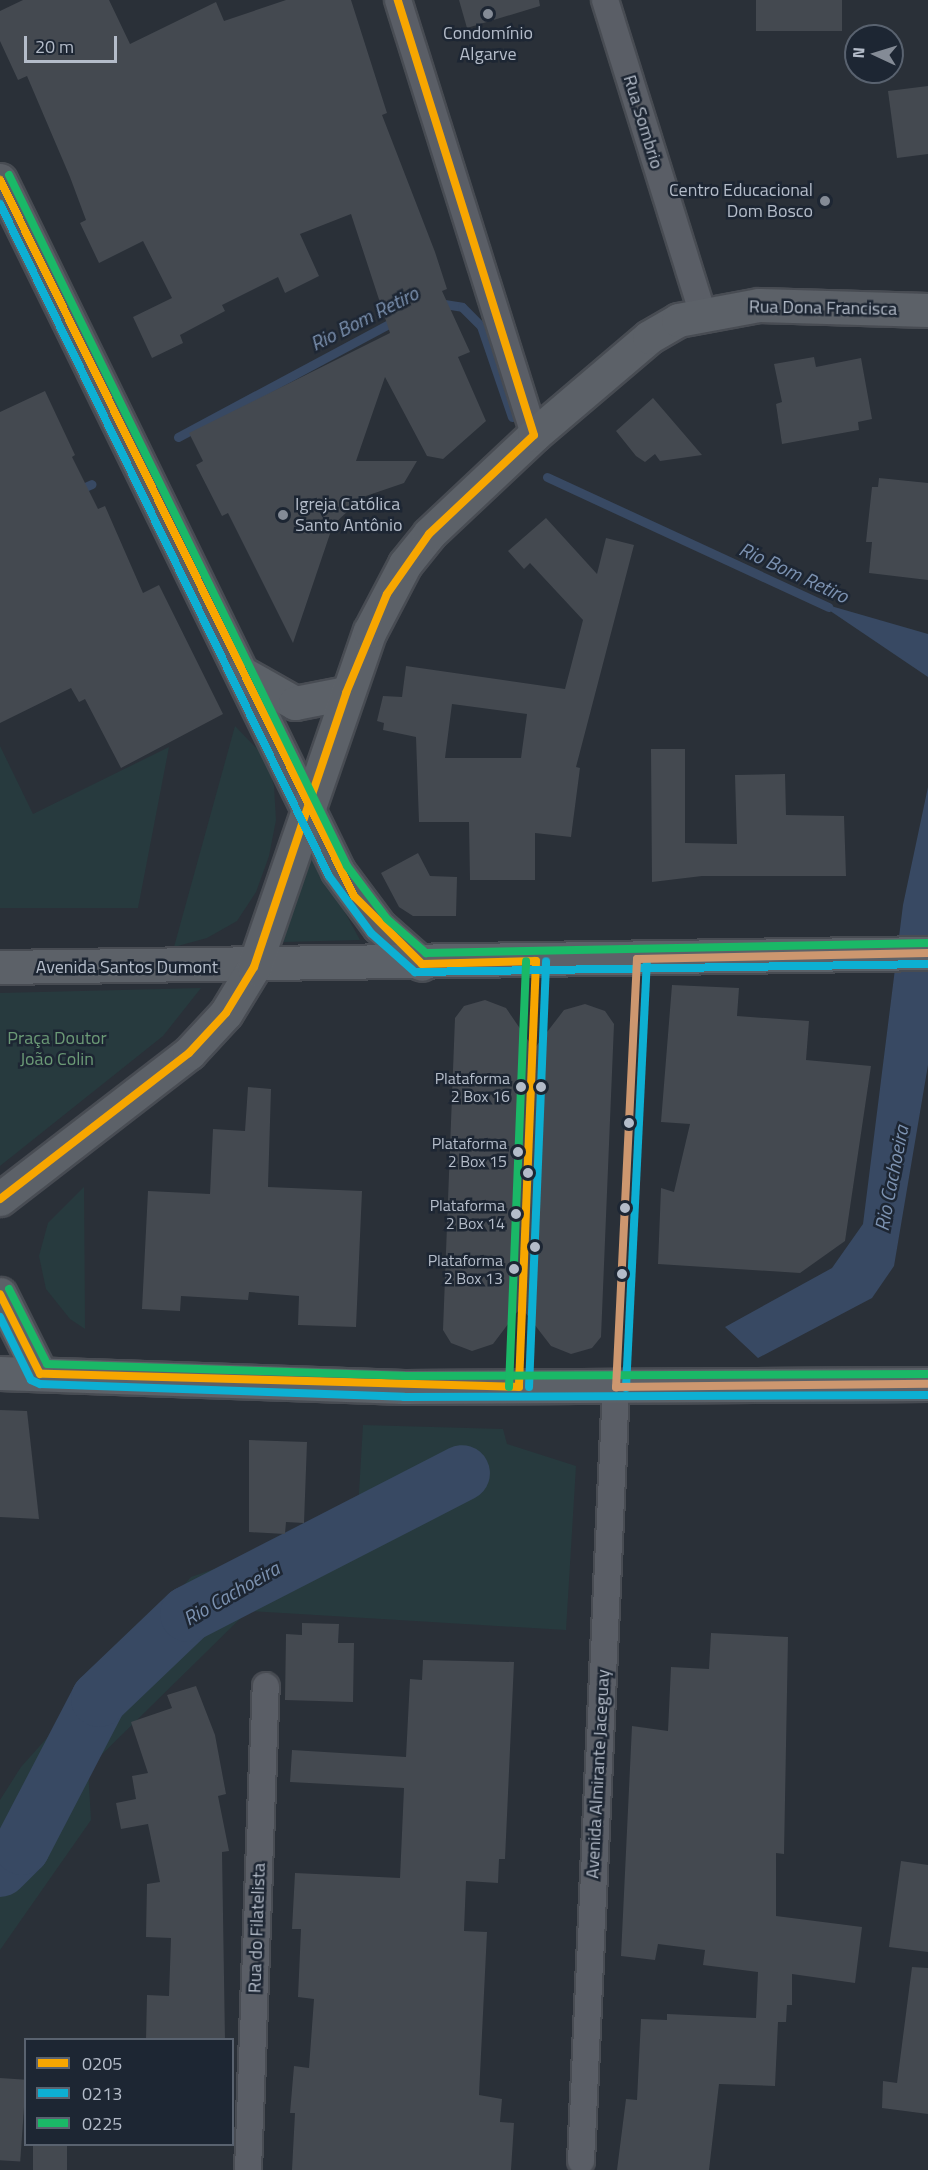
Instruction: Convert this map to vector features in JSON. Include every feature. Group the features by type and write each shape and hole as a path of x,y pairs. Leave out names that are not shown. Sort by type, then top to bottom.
{"main road":[{"path":"0,180 307,807 354,896 422,964"},
{"name":"Rua Dona Francisca","path":"0,1199 189,1053 226,1014 254,967 346,693 370,631 405,564 429,534 534,435 649,337 702,312 759,305 928,310"},
{"path":"242,673 296,703 346,693"},
{"name":"Avenida Santos Dumont","path":"0,967 254,967 928,953"},
{"path":"0,1294 40,1374"},
{"path":"0,1373 404,1387 928,1384"}],"street":[{"path":"398,0 534,435"},
{"name":"Rua Sombrio","path":"605,0 702,312"},
{"name":"Avenida Almirante Jaceguay","path":"581,2161 616,1387"},
{"name":"Rua do Filatelista","path":"248,2170 266,1686"}],"green space":[{"path":"235,726 266,758 274,786 276,820 269,856 256,892 237,921 207,938 174,947"},
{"path":"0,746 33,814 169,747 138,908 0,908"},
{"path":"310,848 360,940 283,942"},
{"name":"Praça Doutor João Colin","path":"201,988 163,1036 0,1166 0,993"},
{"path":"84,1187 85,1329 70,1319 46,1289 39,1256 48,1223"},
{"path":"363,1425 503,1429 507,1444 576,1466 566,1630 248,1611 88,1768 91,1820 0,1950 0,1800 21,1767 191,1577 304,1538 358,1509"}],"water":[{"path":"817,602 928,634 928,677"},
{"path":"928,787 928,1065 894,1266 872,1298 758,1358 725,1327 832,1268 863,1224 903,905"}],"building":[{"path":"23,0 109,0 130,44 216,2 224,21 286,0 351,0 387,113 382,115 435,252 447,289 442,291 470,352 458,357 486,421 443,459 427,456 385,377 356,461 417,461 404,483 363,497 333,525 293,643 228,513 222,516 196,465 203,461 189,433 390,333 351,214 300,234 319,276 285,293 278,277 222,305 225,311 180,335 183,343 152,358 133,317 172,298 143,241 99,263 80,223 86,220 70,177 27,76 18,80 0,41 0,11"},
{"name":"Condomínio Algarve","path":"459,0 539,0 540,6 467,28"},
{"path":"756,0 842,0 842,31 756,31"},
{"path":"928,86 928,154 897,158 888,91"},
{"path":"814,357 816,367 861,358 872,419 858,422 859,430 782,444 776,404 782,402 774,364"},
{"path":"45,391 75,455 72,457 98,509 105,506 143,593 159,585 223,714 121,768 85,699 79,702 71,688 0,723 0,412"},
{"path":"653,398 702,455 660,461 655,454 645,462 636,456 616,431"},
{"path":"879,478 928,483 928,580 869,573 872,542 866,542 872,487 878,487"},
{"path":"546,518 597,574 606,538 634,545 576,767 580,768 571,837 535,833 535,880 470,880 469,822 419,822 416,737 383,730 384,723 377,721 383,696 402,697 406,666 565,689 583,620 530,563 524,569 508,551","holes":["452,704 527,714 521,758 445,758"]},
{"path":"651,749 685,749 685,843 737,844 735,775 785,774 786,815 844,816 846,876 702,876 652,882"},
{"path":"418,853 430,876 457,877 456,916 413,916 399,907 381,873"},
{"path":"672,985 739,988 737,1016 809,1021 806,1060 871,1066 845,1241 800,1273 658,1264 661,1188 674,1192 690,1124 661,1122"},
{"path":"485,1000 506,1008 534,1049 564,1010 585,1004 605,1011 614,1024 601,1337 592,1348 571,1354 551,1346 521,1307 493,1344 472,1351 451,1343 443,1330 455,1018 464,1006"},
{"path":"248,1087 271,1089 268,1187 362,1191 356,1327 298,1325 299,1296 249,1292 248,1300 181,1296 180,1311 142,1309 148,1191 210,1194 213,1129 245,1131"},
{"path":"0,1410 27,1411 39,1519 0,1517"},
{"path":"249,1440 307,1442 304,1523 286,1522 285,1534 249,1532"},
{"path":"302,1623 339,1624 338,1643 354,1643 353,1702 285,1700 286,1634 302,1635"},
{"path":"711,1633 788,1637 784,1854 776,1853 776,1916 862,1927 855,1983 792,1974 792,2005 787,2005 786,2022 778,2022 775,2086 719,2084 709,2170 617,2170 626,2099 637,2100 641,2019 667,2020 667,2014 756,2018 758,1972 703,1965 705,1950 658,1944 655,1960 621,1956 632,1726 668,1731 671,1667 709,1669"},
{"path":"423,1660 514,1662 505,1859 499,1859 498,1883 466,1881 464,1931 487,1932 479,2095 502,2099 500,2122 514,2123 511,2170 292,2170 295,2113 290,2113 294,2066 309,2068 314,1999 298,1997 301,1929 292,1929 295,1873 400,1878 404,1788 290,1782 292,1750 406,1757 410,1679 422,1680"},
{"path":"196,1686 215,1735 226,1794 218,1796 229,1851 222,1852 225,2038 146,2038 147,1995 169,1996 171,1938 146,1937 147,1884 160,1882 148,1824 121,1829 116,1803 136,1799 132,1776 148,1773 131,1722 172,1708 167,1695"},
{"path":"901,1861 928,1865 928,1952 889,1947"},
{"path":"912,1967 928,1968 928,2114 882,2108 883,2081 897,2083"},
{"path":"0,2078 24,2080 20,2162 0,2160"},
{"path":"33,2146 67,2146 67,2170 33,2170"}],"waterway":[{"name":"Rio Bom Retiro","path":"438,303 462,307 481,326 512,417"},
{"name":"Rio Bom Retiro","path":"178,437 398,319"},
{"name":"Rio Bom Retiro","path":"547,477 828,607"},
{"name":"Rio Bom Retiro","path":"76,491 92,484"},
{"name":"Rio Cachoeira","path":"0,1869 22,1847 99,1699 188,1614 462,1473"}],"transit line":[{"name":"0205","path":"0,1199 189,1053 226,1013 254,967 346,693 387,594 429,534 534,435 398,0"},
{"name":"0225","path":"9,175 347,866 387,919 426,953 928,943"},
{"name":"0205","path":"0,180 354,896 422,964 536,961 519,1387 40,1374 0,1294"},
{"name":"0213","path":"0,204 329,876 371,933 415,972 928,964"},
{"path":"928,953 637,959 616,1387 928,1384"},
{"name":"0213","path":"626,1388 647,960"},
{"name":"0225","path":"509,1387 526,961"},
{"name":"0213","path":"529,1387 546,961"},
{"name":"0225","path":"9,1289 47,1364 404,1376 928,1374"},
{"name":"0213","path":"0,1317 31,1380 40,1384 404,1397 928,1395"}],"place":[{"name":"Condomínio Algarve","path":"488,14"},
{"name":"Centro Educacional Dom Bosco","path":"825,201"},
{"name":"Igreja Católica Santo Antônio","path":"283,515"},
{"name":"Plataforma 2 Box 16","path":"521,1087"},
{"name":"Plataforma 2 Box 15","path":"518,1152"},
{"name":"Plataforma 2 Box 14","path":"516,1214"},
{"name":"Plataforma 2 Box 13","path":"514,1269"}]}
